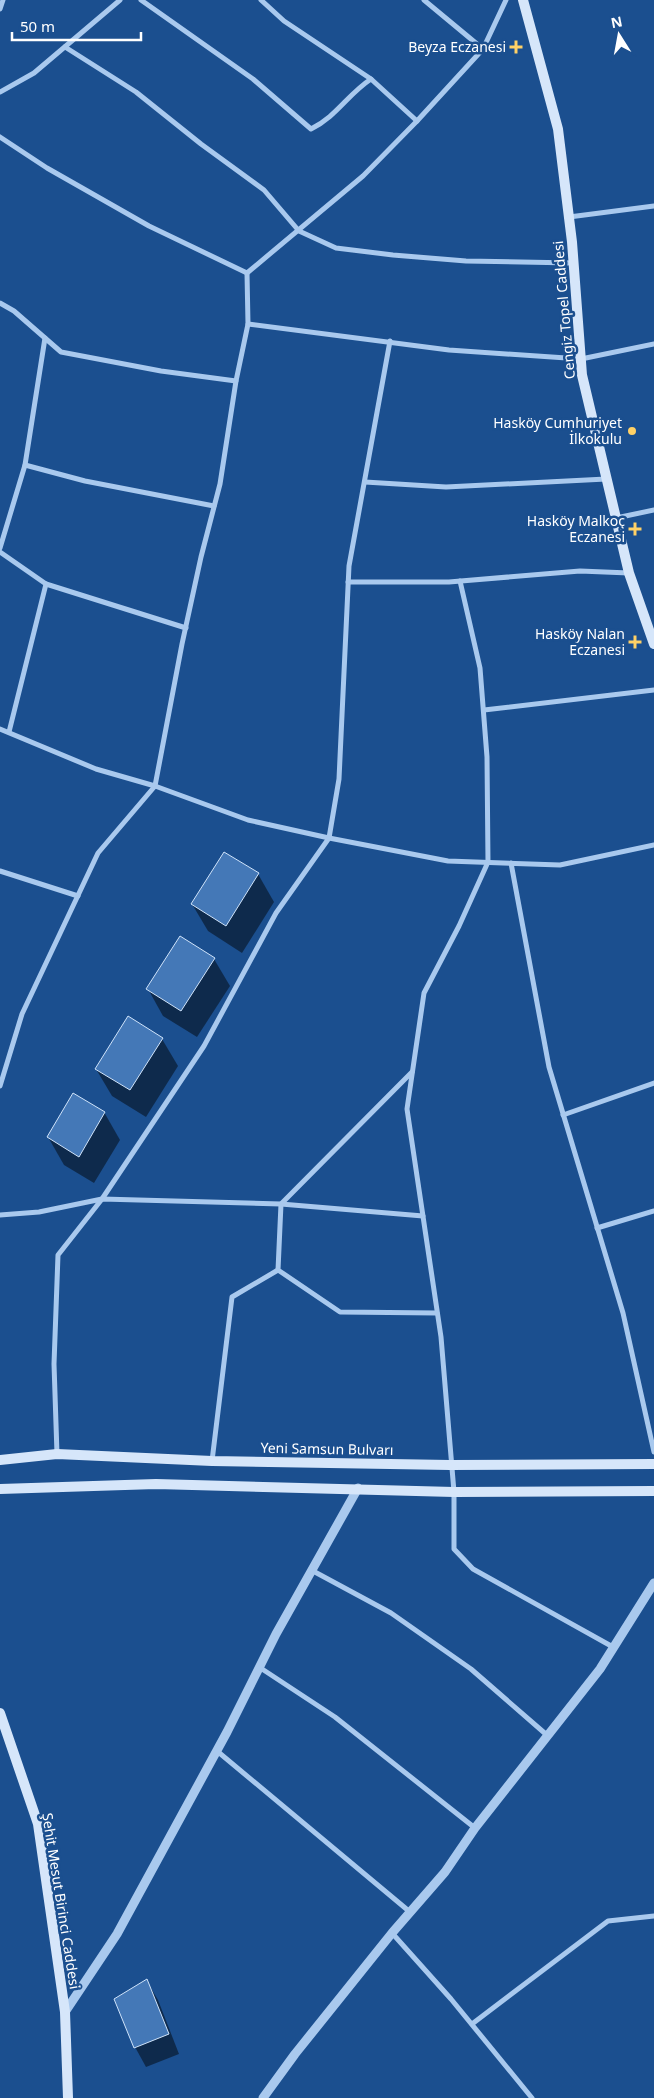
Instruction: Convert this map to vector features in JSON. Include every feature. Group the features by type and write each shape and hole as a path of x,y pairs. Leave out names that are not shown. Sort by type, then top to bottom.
{"main road":[{"name":"Cengiz Topel Caddesi","path":"523,0 558,129 569,217 582,375 628,572 654,644"},
{"name":"Yeni Samsun Bulvarı","path":"0,1460 57,1454 212,1461 450,1465 654,1464"},
{"path":"0,1490 156,1484 454,1492 654,1492"},
{"name":"Şehit Mesut Birinci Caddesi","path":"0,1713 38,1824 65,2012 68,2098"}],"street":[{"path":"0,9 3,0"},
{"path":"0,92 34,73 120,0"},
{"path":"141,0 254,79 311,129 327,121 370,79"},
{"path":"261,0 284,21 370,79 417,121"},
{"path":"424,0 483,49"},
{"path":"247,273 363,176 417,121 483,49 506,0"},
{"path":"65,47 136,92 201,144 264,190 298,231 336,248 466,261 573,263"},
{"path":"0,137 47,168 150,226 247,273"},
{"path":"569,217 654,206"},
{"path":"0,1086 22,1014 98,853 156,786 186,628 220,484 236,381 248,324 247,273"},
{"path":"0,303 14,311 61,352 161,371 236,381"},
{"path":"248,324 449,350 580,359 654,344"},
{"path":"0,548 25,464 45,338"},
{"path":"57,1454 54,1364 58,1255 102,1200 204,1046 276,914 329,838 339,779 349,566 390,341"},
{"path":"25,464 86,481 214,506"},
{"path":"365,482 446,487 606,479"},
{"path":"616,518 654,510"},
{"path":"0,552 46,584 186,628"},
{"path":"348,582 460,581 580,571 628,572"},
{"path":"460,581 480,668 487,757 488,862 459,926 424,994 407,1110 441,1338 450,1465 454,1492 454,1550 473,1568 613,1647"},
{"path":"8,732 46,584"},
{"path":"484,710 654,690"},
{"path":"0,729 96,769 156,786 248,820 448,861 560,865 654,845"},
{"path":"511,863 549,1067 624,1313 654,1452"},
{"path":"0,871 78,896"},
{"path":"278,1270 281,1204 412,1072"},
{"path":"563,1115 654,1083"},
{"path":"0,1215 39,1212 102,1200 281,1204 423,1216"},
{"path":"598,1228 654,1211"},
{"path":"278,1270 340,1312 437,1313"},
{"path":"212,1461 232,1297 278,1270"},
{"path":"65,2012 117,1934 217,1751 276,1634 358,1488"},
{"path":"313,1571 391,1613 471,1669 548,1736"},
{"path":"263,2098 295,2054 392,1932 445,1872 476,1828 600,1669 654,1583"},
{"path":"259,1667 335,1717 476,1828"},
{"path":"217,1751 410,1912"},
{"path":"472,2024 608,1921 654,1916"},
{"path":"392,1932 472,2024 532,2098"}],"building":[{"path":"224,852 259,873 226,926 191,904"},
{"path":"180,936 215,958 181,1011 146,989"},
{"path":"128,1016 163,1038 130,1090 95,1069"},
{"path":"73,1093 105,1112 79,1157 47,1137"},
{"path":"147,1979 169,2034 134,2048 114,1999"}],"place":[{"name":"Beyza Eczanesi","path":"516,47"},
{"name":"Hasköy Cumhuriyet İlkokulu","path":"632,431"},
{"name":"Hasköy Malkoç Eczanesi","path":"635,529"},
{"name":"Hasköy Nalan Eczanesi","path":"635,642"}]}
